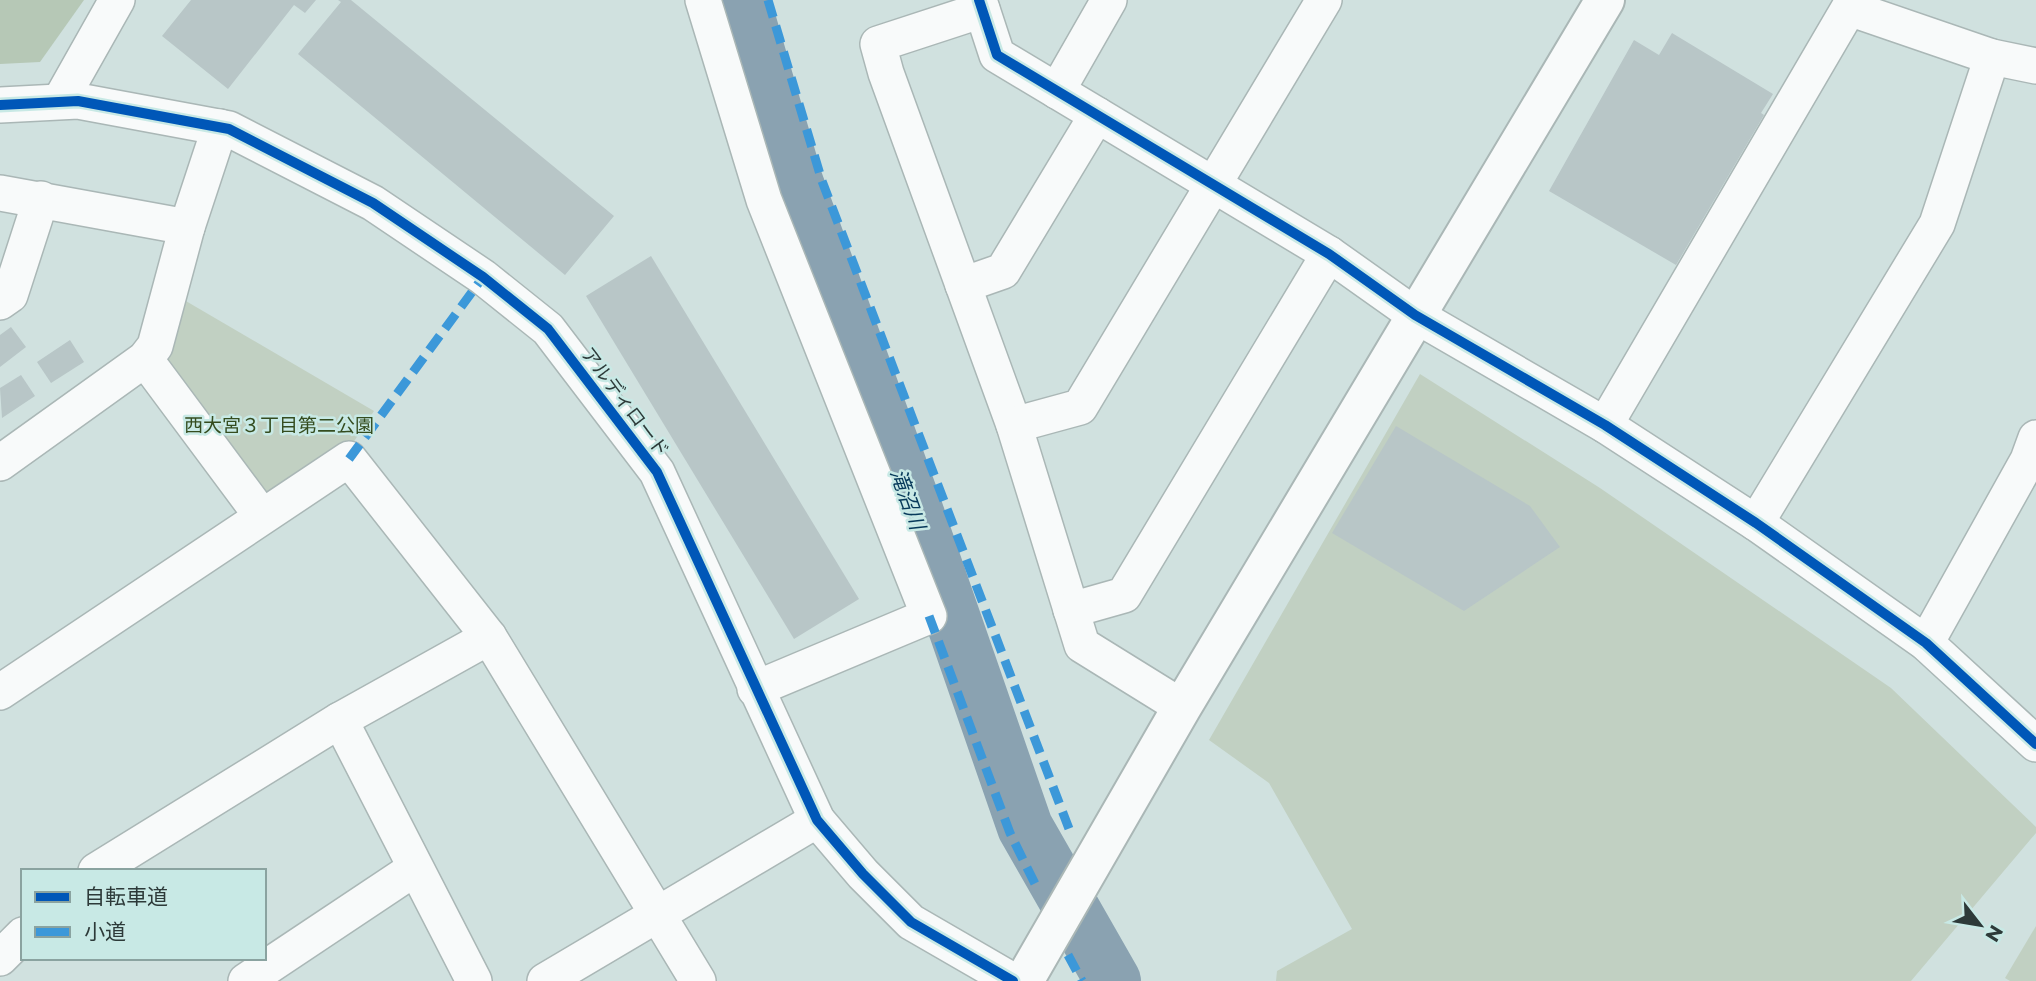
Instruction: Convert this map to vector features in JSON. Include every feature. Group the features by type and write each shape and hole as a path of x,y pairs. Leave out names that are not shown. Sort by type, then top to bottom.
{"street":[{"path":"60,101 117,0"},
{"path":"703,0 764,200 929,616 755,689"},
{"path":"1057,91 1109,0"},
{"path":"1014,425 1080,407 1324,0"},
{"path":"1024,981 1182,706 1605,0"},
{"path":"1182,706 1082,645 1014,425 886,73 878,44 981,5 997,55 1329,254 1415,315 1605,425 1756,523 1926,643 2036,744"},
{"path":"1605,425 1849,8 1992,57 2036,66"},
{"path":"1756,523 1937,224 1992,57"},
{"name":"アルディロード","path":"0,105 78,101 220,127 373,203 483,277 548,329 657,472 817,820 863,874 911,922 1013,981"},
{"path":"963,285 1003,271 1097,115"},
{"path":"0,463 145,359 155,346 187,227 220,127"},
{"path":"0,193 187,227"},
{"path":"0,302 10,295 41,199"},
{"path":"1072,610 1124,595 1329,254"},
{"path":"145,359 261,515"},
{"path":"1926,643 2028,460 2036,438"},
{"path":"0,692 261,515 349,459 489,637 698,981"},
{"path":"99,869 340,720 489,637"},
{"path":"340,720 414,869 474,981"},
{"path":"545,981 817,820"},
{"path":"246,981 414,869"},
{"path":"0,958 21,937"}],"green space":[{"path":"0,0 84,0 40,62 0,64"},
{"name":"西大宮３丁目第二公園","path":"179,297 374,411 349,449 275,498 259,494 163,356"},
{"path":"1420,374 1600,488 1891,688 2036,827 2036,833 1911,981 1276,981 1277,971 1352,929 1269,783 1209,740"},
{"path":"2036,926 2036,981 2010,981 2005,978"}],"building":[{"path":"191,0 316,0 305,13 294,5 228,89 162,36"},
{"path":"338,0 351,0 614,216 565,275 298,54 341,2"},
{"path":"1672,33 1773,94 1761,113 1764,115 1676,265 1549,191 1634,40 1659,55"},
{"path":"651,256 859,599 794,639 586,296"},
{"path":"11,327 26,347 0,367 0,335"},
{"path":"70,340 84,362 51,383 37,362"},
{"path":"21,375 35,396 2,418 0,388"},
{"path":"1396,426 1530,506 1560,547 1464,611 1332,533"}],"waterway":[{"name":"滝沼川","path":"742,0 795,181 913,504 1025,827 1113,981"}],"marked path":[{"path":"768,0 822,181 1071,834"},
{"path":"349,459 483,277"},
{"path":"929,616 1010,833 1038,890"},
{"path":"1068,955 1082,981"}],"cycle path":[{"path":"979,0 997,55 1329,254 1415,315 1605,425 1756,523 1926,643 2036,744"},
{"path":"0,105 78,101 229,129 373,203 483,277 548,329 657,472 817,820 863,874 911,922 1013,981"}]}
